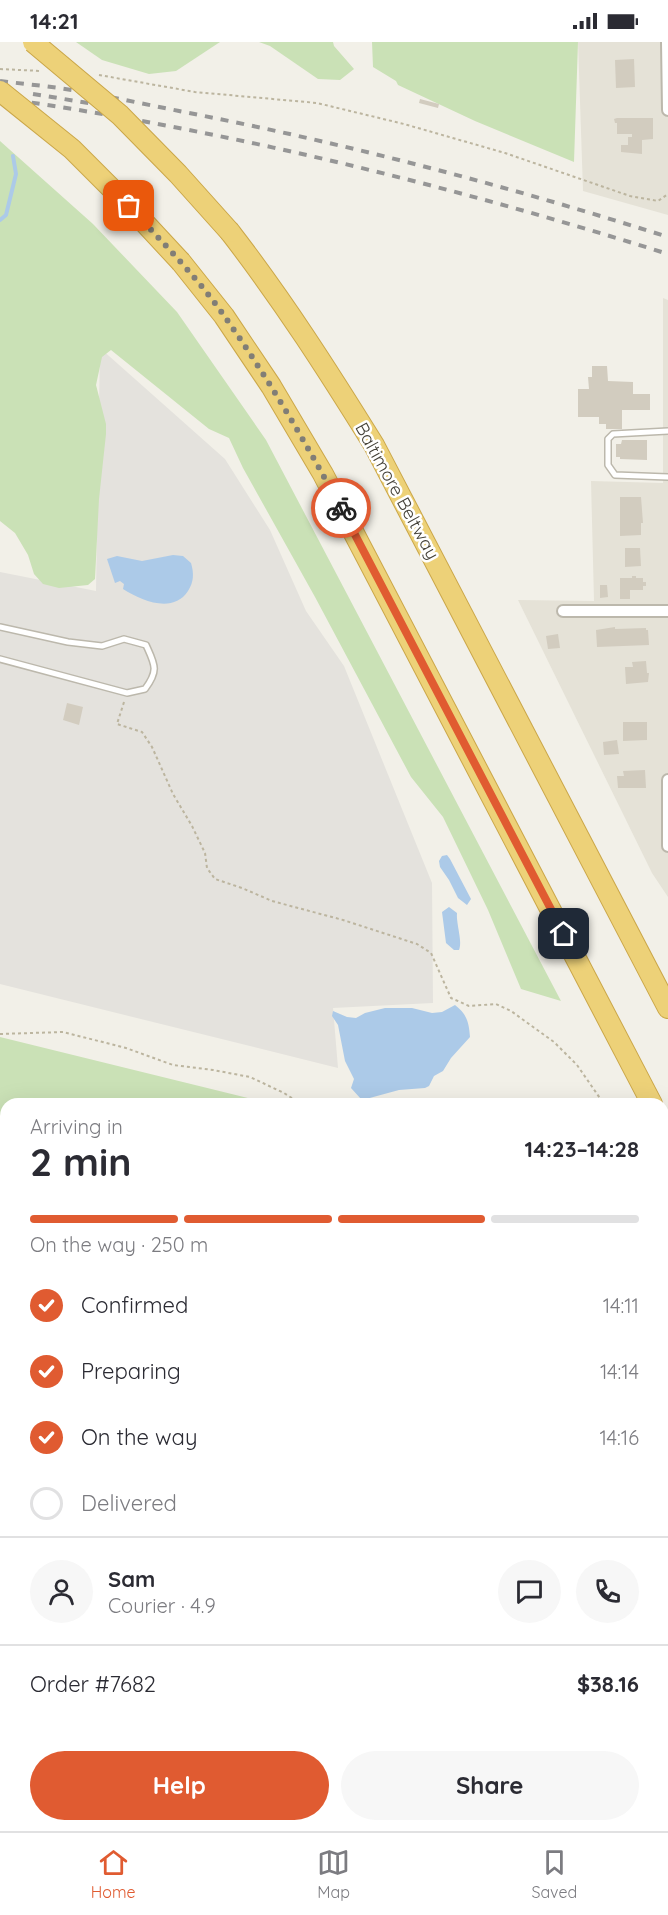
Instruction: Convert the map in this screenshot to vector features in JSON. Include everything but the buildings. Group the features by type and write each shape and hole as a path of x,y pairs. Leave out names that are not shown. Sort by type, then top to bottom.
{"highway":[{"name":"Baltimore Beltway","path":"33,42 120,115 178,174 230,232 320,357 374,445 668,1008"},
{"path":"0,91 72,149 181,262 224,316 271,386 323,474 649,1098"}],"street":[{"path":"668,42 668,110"},
{"path":"563,611 668,611"},
{"path":"668,780 668,846"}],"lane":[{"path":"668,431 613,434 608,439 608,465 615,475 668,477"},
{"path":"0,627 68,642 102,646 124,639 146,645 154,665 154,677 145,689 127,693 0,659"}],"path":[{"path":"97,74 195,92 317,103 404,124 505,153 630,196 658,201 668,194"},
{"path":"127,693 117,724 142,732 152,747 173,794 205,853 207,868 215,879 272,901 343,920 417,944 431,953 451,998 470,1006 496,1004 511,1011 554,1042 577,1065 600,1098"},
{"path":"0,1034 63,1032 126,1048 173,1065 250,1077 292,1098"}],"shaded area":[{"path":"578,42 668,42 668,215 583,191"},
{"path":"663,298 668,300 668,897 652,873 518,600 594,601 591,481 663,483"},
{"path":"100,348 225,459 270,530 306,611 344,666 432,883 433,1003 333,1008 338,1068 0,984 0,572 96,591"}],"green space":[{"path":"76,42 220,42 176,71 149,74 102,60"},
{"path":"259,42 333,42 354,69 340,80 318,79 270,46"},
{"path":"372,42 578,42 574,162 475,121 398,85 396,81 373,67"},
{"path":"0,141 93,224 177,312 266,440 561,1001 521,989 488,910 443,817 411,777 243,468 229,438 209,429 111,350 102,357 96,385 106,424 106,434 99,499 95,579 88,585 59,588 43,584 34,574 28,555 15,533 0,521"},
{"path":"0,1037 248,1098 0,1098"}],"water":[{"path":"173,555 183,556 191,563 192,581 190,588 182,598 166,604 139,598 123,589 124,584 120,581 115,583 107,559 117,556 142,561"},
{"path":"447,855 471,899 467,905 458,898 440,867 439,861 442,856"},
{"path":"449,907 457,913 459,950 454,950 446,943 442,912"},
{"path":"455,1005 467,1019 470,1037 451,1058 443,1071 434,1076 429,1086 360,1098 351,1088 354,1079 345,1061 338,1025 332,1016 333,1011 356,1018 385,1008 412,1008 432,1013 442,1012"}],"waterway":[{"path":"0,220 6,215 16,174 13,156"}],"railway":[{"path":"0,81 99,95 364,151 487,183 668,237"},
{"path":"33,94 107,106"},
{"path":"0,98 169,126 337,162 503,205 668,254"}],"way so far":[{"path":"129,206 181,262 224,316 271,386 341,508"}],"route":[{"path":"341,508 564,934"}]}
